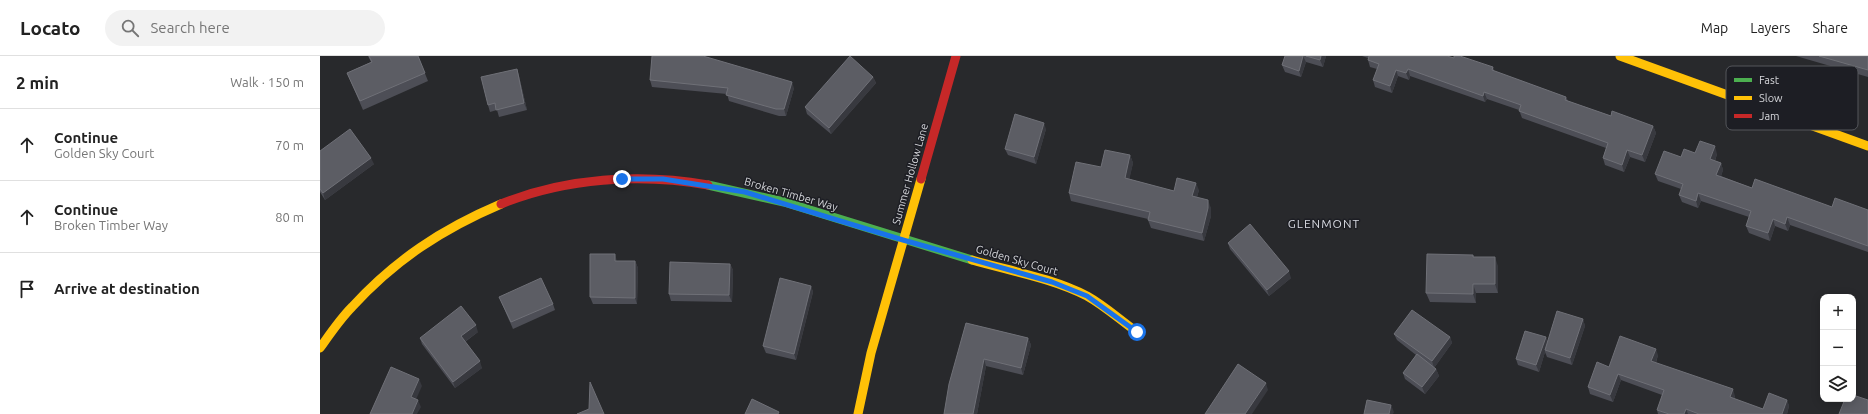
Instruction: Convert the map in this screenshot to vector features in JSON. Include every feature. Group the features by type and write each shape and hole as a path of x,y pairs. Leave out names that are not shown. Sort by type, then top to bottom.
{"street":[{"name":"Summer Hollow Lane","path":"858,414 871,353 956,56"},
{"path":"1620,56 1726,94"},
{"path":"1824,130 1868,146"},
{"name":"Broken Timber Way","path":"320,348 332,330 361,294 393,265 442,231 494,206 538,192 578,184 622,179 663,179 707,185 745,192 903,240"},
{"name":"Golden Sky Court","path":"903,240 1052,282 1087,296 1137,332"}],"building":[{"path":"369,56 418,56 425,73 360,101 347,73 372,62"},
{"path":"652,56 703,56 792,82 784,109 776,109 726,95 728,88 650,80"},
{"path":"850,56 873,77 829,128 805,107"},
{"path":"1285,56 1303,56 1299,71 1282,65"},
{"path":"1306,56 1321,56 1320,60"},
{"path":"1369,56 1447,56 1454,58 1454,56 1460,56 1493,67 1492,70 1566,97 1565,100 1611,116 1612,111 1653,126 1642,155 1627,150 1622,165 1603,158 1608,143 1519,111 1521,105 1484,92 1483,96 1408,69 1406,73 1396,70 1390,86 1373,80 1379,64 1368,60"},
{"path":"1819,56 1868,56 1868,70"},
{"path":"517,69 524,103 496,110 495,103 488,105 481,77"},
{"path":"1015,114 1044,123 1034,157 1005,149"},
{"path":"350,129 371,158 323,193 320,189 320,151"},
{"path":"1700,141 1715,146 1710,159 1721,163 1716,175 1752,188 1755,179 1832,207 1835,198 1868,210 1868,246 1787,217 1785,224 1773,219 1768,233 1746,226 1751,211 1698,193 1696,201 1679,195 1683,184 1655,174 1664,151 1681,157 1684,149 1695,153"},
{"path":"1105,150 1130,155 1125,178 1174,191 1177,178 1196,183 1192,196 1208,200 1208,208 1202,233 1148,220 1150,212 1069,193 1076,162 1101,167"},
{"path":"1250,224 1289,271 1267,290 1228,243"},
{"path":"590,254 615,254 615,261 635,261 635,298 590,297"},
{"path":"1427,254 1495,257 1495,284 1473,284 1473,294 1426,293"},
{"path":"670,262 730,264 729,295 669,294"},
{"path":"541,278 553,304 511,322 499,297"},
{"path":"780,278 811,286 794,354 763,346"},
{"path":"461,306 476,325 461,336 480,361 453,382 420,338"},
{"path":"1412,310 1450,337 1432,361 1394,334"},
{"path":"1557,311 1583,319 1570,358 1545,350"},
{"path":"966,323 1028,338 1021,368 984,359 973,414 944,414 949,384"},
{"path":"1525,331 1546,337 1536,365 1516,359"},
{"path":"1620,336 1656,349 1651,361 1733,389 1730,397 1763,409 1769,393 1787,400 1782,414 1699,414 1686,409 1684,414 1669,414 1657,410 1664,390 1618,374 1610,395 1588,387 1597,362 1609,367"},
{"path":"1417,354 1436,369 1422,387 1403,373"},
{"path":"1238,364 1266,383 1245,414 1205,414"},
{"path":"391,367 419,379 411,397 418,400 412,414 370,414"},
{"path":"590,382 604,414 577,414 589,409"},
{"path":"1856,396 1868,400 1868,414 1839,414 1844,402 1856,402"},
{"path":"752,399 779,412 778,414 745,414"},
{"path":"1367,400 1391,405 1389,414 1364,414"}],"traffic: fast":[{"path":"708,185 784,202 972,260"}],"traffic: slow":[{"path":"1620,56 1726,94"},
{"path":"1824,130 1868,146"},
{"path":"858,414 871,353 921,179"},
{"path":"320,348 335,327 368,290 402,260 439,235 501,204"},
{"path":"972,260 1031,275 1074,290 1100,304 1137,332"}],"traffic: jam":[{"path":"921,179 956,56"},
{"path":"501,204 525,195 551,188 603,180 656,179 708,185"}],"district":[{"name":"GLENMONT","path":"1324,223"}],"route":[{"path":"622,179 663,179 745,192 903,240 1052,282 1087,296 1137,332"}]}
